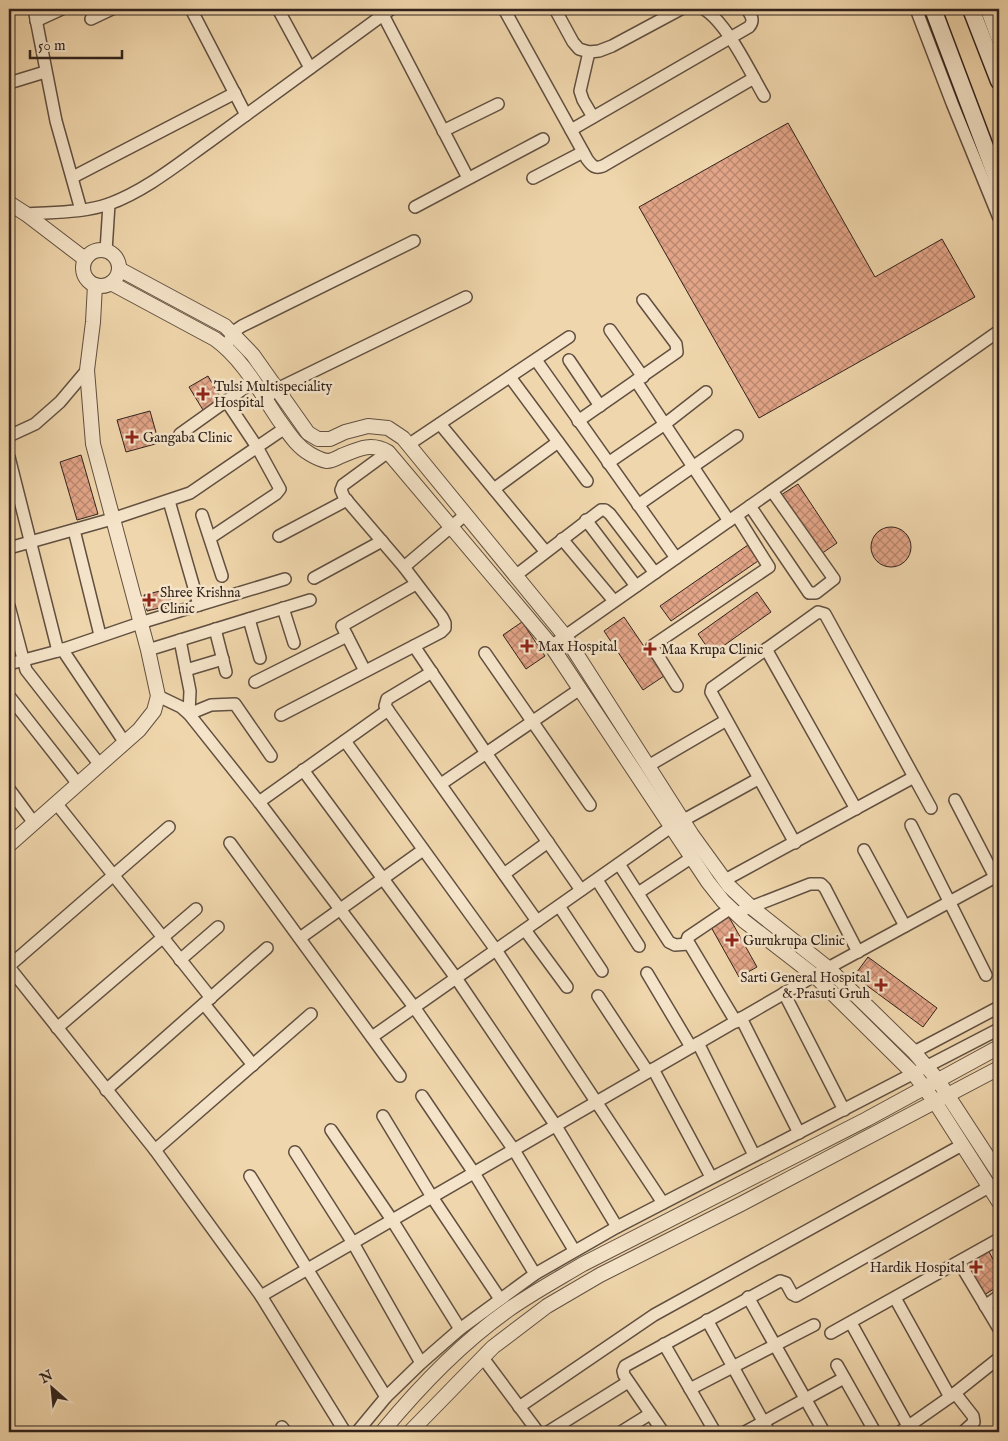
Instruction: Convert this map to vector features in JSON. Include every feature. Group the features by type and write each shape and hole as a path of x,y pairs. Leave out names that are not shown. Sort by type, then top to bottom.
{"main road":[{"path":"934,9 999,184"},
{"path":"971,9 999,81"}],"street":[{"path":"34,9 56,120 81,210"},
{"path":"36,21 62,9"},
{"path":"91,19 112,9"},
{"path":"191,9 246,116"},
{"path":"278,9 310,68"},
{"path":"504,9 583,152 592,166 597,168 754,78"},
{"path":"555,9 573,42 580,49 589,52 599,51 612,46 681,9"},
{"path":"704,9 716,19 731,39 764,96"},
{"path":"571,130 750,28 753,23 747,9"},
{"path":"916,9 952,104 999,218"},
{"path":"986,9 999,44"},
{"path":"26,214 81,210 109,204 155,179 246,116 384,11 468,178"},
{"path":"589,52 580,91 593,117"},
{"path":"9,83 45,72"},
{"path":"73,177 234,93"},
{"path":"444,131 498,104"},
{"path":"415,207 543,139"},
{"path":"533,178 583,152"},
{"path":"9,203 85,259"},
{"path":"106,250 109,204"},
{"path":"224,346 234,332 242,326 414,241"},
{"path":"98,250 106,250 113,254 118,261 119,269 116,277 111,283 103,286 95,285 88,281 82,267 85,259 90,253 98,250"},
{"path":"119,269 225,326 253,354 308,433 318,438 330,439 368,426 388,428 402,438 564,636 648,766 677,824 691,858 708,882 733,910 815,976 914,1074 935,1102 999,1202"},
{"path":"111,283 215,339 224,346 238,361 300,447 319,459 329,461 356,449 368,447 379,447 388,452 551,646 580,690 677,824 751,907 828,968 927,1066 999,1174"},
{"path":"9,845 139,730 154,711 158,696 148,650 93,444 87,370 95,285"},
{"path":"265,398 277,389 466,297"},
{"path":"578,421 675,355 678,349 643,300"},
{"path":"610,330 665,424 693,467 769,567 652,646 677,686"},
{"path":"551,646 999,331"},
{"path":"408,446 568,337"},
{"path":"536,360 676,558"},
{"path":"569,360 600,406"},
{"path":"9,436 35,424 60,402 87,370"},
{"path":"510,377 587,481"},
{"path":"180,434 253,382"},
{"path":"608,462 665,424 706,392"},
{"path":"210,538 276,494 280,489 227,402"},
{"path":"440,424 545,551"},
{"path":"9,548 169,501 194,490 285,428"},
{"path":"638,505 737,436"},
{"path":"494,489 558,442"},
{"path":"281,715 441,632 445,628 445,623 404,567 347,500 341,490 343,485 388,452"},
{"path":"9,458 60,650 125,743"},
{"path":"750,506 809,593 816,593 834,579 772,491"},
{"path":"279,536 347,500"},
{"path":"169,501 198,605"},
{"path":"515,576 545,551 601,510 605,510 655,573"},
{"path":"202,515 222,576"},
{"path":"404,567 465,515"},
{"path":"586,520 636,586"},
{"path":"74,530 100,636"},
{"path":"562,539 614,601"},
{"path":"314,578 382,541"},
{"path":"9,664 60,650 140,623 285,579"},
{"path":"365,671 342,626 416,584"},
{"path":"148,650 310,600"},
{"path":"9,606 23,660 29,674 100,765"},
{"path":"283,608 294,643"},
{"path":"794,843 725,721 712,696 712,688 818,612 825,614 932,808"},
{"path":"249,619 260,658"},
{"path":"215,629 226,672"},
{"path":"255,682 347,636"},
{"path":"180,640 190,691 189,714"},
{"path":"414,646 486,754 581,890"},
{"path":"766,649 856,809"},
{"path":"486,653 590,806"},
{"path":"186,670 223,659"},
{"path":"432,672 387,699 385,706 537,921"},
{"path":"441,784 580,690"},
{"path":"9,696 78,784"},
{"path":"158,696 180,707 189,714 260,802 340,908 414,1007 514,1150 574,1250"},
{"path":"189,714 211,705 235,704 271,756"},
{"path":"260,802 388,710"},
{"path":"648,766 725,721"},
{"path":"344,741 496,950 663,1203"},
{"path":"304,770 456,978 556,1126 616,1227"},
{"path":"725,880 914,777"},
{"path":"372,1037 677,824 758,779"},
{"path":"9,789 34,823"},
{"path":"261,1296 784,993 997,876 955,800"},
{"path":"56,803 180,960 253,1065"},
{"path":"911,825 986,975"},
{"path":"169,828 9,966 155,1150 261,1296 345,1432"},
{"path":"504,874 548,842"},
{"path":"230,843 400,1076"},
{"path":"300,938 423,850"},
{"path":"864,850 905,926"},
{"path":"638,894 691,858"},
{"path":"619,864 671,944 689,944"},
{"path":"596,880 639,946"},
{"path":"799,1133 738,1020 689,944 688,937 733,910 751,907 810,884 821,884 825,888 858,952"},
{"path":"559,906 602,971"},
{"path":"57,1028 196,909"},
{"path":"180,960 218,927"},
{"path":"525,930 568,987"},
{"path":"106,1090 267,948"},
{"path":"648,973 694,1045 754,1155"},
{"path":"784,993 844,1110"},
{"path":"598,996 651,1071 711,1178"},
{"path":"914,1052 999,1007"},
{"path":"155,1150 311,1014"},
{"path":"357,1432 386,1396 421,1363 460,1329 535,1274 616,1227 999,1029"},
{"path":"382,1432 429,1377 468,1341 508,1310 583,1264 867,1120 937,1079 999,1047"},
{"path":"410,1432 493,1348 547,1306 600,1275 741,1204 999,1068"},
{"path":"422,1096 474,1173 535,1274"},
{"path":"383,1116 432,1197 500,1299"},
{"path":"331,1130 392,1220 460,1329"},
{"path":"520,1407 654,1315 962,1145"},
{"path":"295,1152 353,1243 421,1363"},
{"path":"250,1176 386,1396"},
{"path":"663,1432 628,1382 623,1371 625,1366 780,1281 786,1283 792,1294 796,1296 989,1186"},
{"path":"831,1333 999,1239"},
{"path":"959,1262 999,1330"},
{"path":"985,1306 999,1296"},
{"path":"748,1297 824,1432"},
{"path":"895,1298 952,1395 973,1416 974,1422 963,1432"},
{"path":"707,1320 766,1427"},
{"path":"850,1323 904,1429 952,1395 999,1358"},
{"path":"690,1389 814,1325"},
{"path":"664,1344 715,1432"},
{"path":"483,1358 538,1432"},
{"path":"837,1365 875,1432"},
{"path":"745,1432 766,1427 805,1399 844,1378"},
{"path":"548,1432 628,1382"},
{"path":"621,1432 650,1414"}],"building":[{"path":"788,123 875,277 942,239 975,297 759,418 639,207"},
{"path":"208,376 222,400 203,410 189,387"},
{"path":"150,411 159,443 126,452 117,420"},
{"path":"81,455 98,514 77,520 60,462"},
{"path":"798,484 837,543 821,554 781,495"},
{"path":"887,527 895,527 902,530 908,536 911,547 908,558 902,564 895,567 887,567 880,564 874,558 871,551 871,543 874,536 880,530"},
{"path":"748,545 758,561 671,621 660,606"},
{"path":"168,589 172,605 147,611 144,595"},
{"path":"757,592 771,612 712,654 698,634"},
{"path":"624,617 664,676 643,690 604,631"},
{"path":"522,622 545,656 526,669 503,635"},
{"path":"729,917 757,967 739,977 711,927"},
{"path":"868,957 937,1008 923,1027 854,976"},
{"path":"988,1250 999,1270 999,1286 984,1295 966,1263"}],"place":[{"name":"Tulsi Multispeciality Hospital","path":"203,394"},
{"name":"Gangaba Clinic","path":"132,437"},
{"name":"Shree Krishna Clinic","path":"149,600"},
{"name":"Max Hospital","path":"527,646"},
{"name":"Maa Krupa Clinic","path":"650,649"},
{"name":"Gurukrupa Clinic","path":"732,940"},
{"name":"Sarti General Hospital & Prasuti Gruh","path":"881,985"},
{"name":"Hardik Hospital","path":"976,1267"}]}
